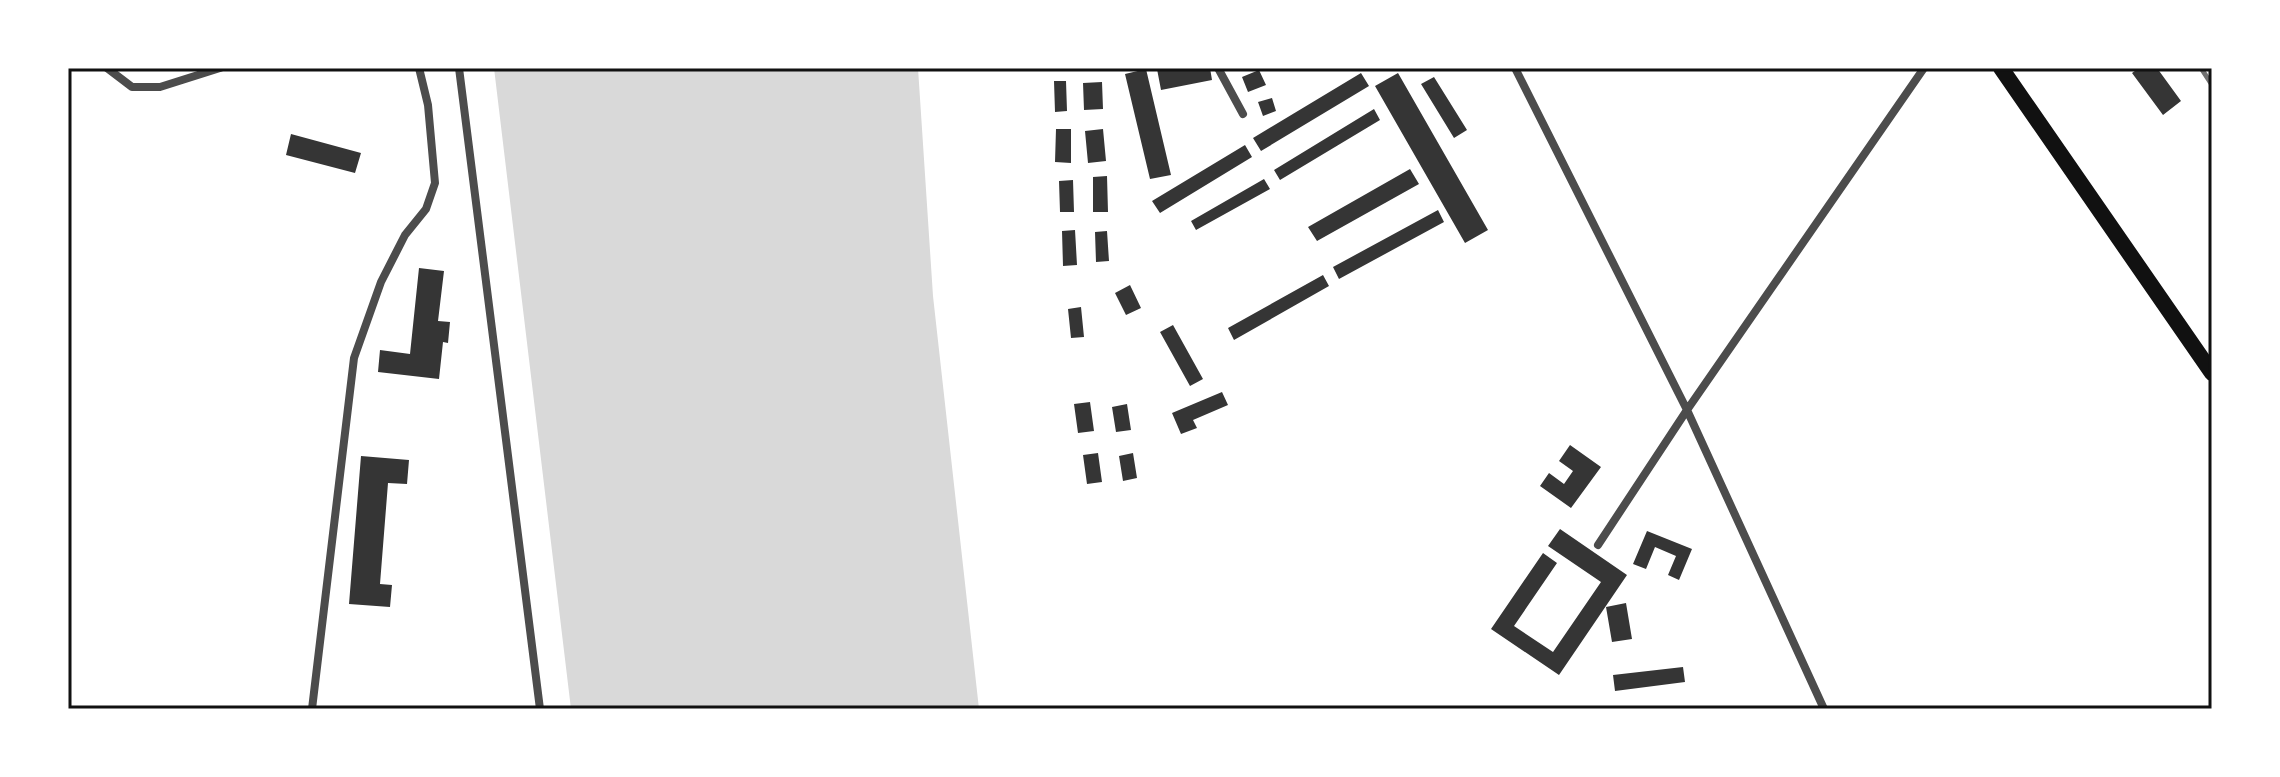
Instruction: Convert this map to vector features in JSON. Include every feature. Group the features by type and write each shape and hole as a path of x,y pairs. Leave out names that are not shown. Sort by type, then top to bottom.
{"main road":[{"path":"2001,68 2212,373"}],"street":[{"path":"107,68 132,87 160,87 220,68"},
{"path":"312,709 354,358 381,282 405,235 426,209 435,183 428,105 419,68"},
{"path":"459,68 540,709"},
{"path":"1218,68 1243,114"},
{"path":"1515,68 1687,410 1824,709"},
{"path":"1598,545 1687,410 1924,68"}],"shaded area":[{"path":"494,68 918,68 933,296 979,709 571,709"}],"building":[{"path":"1210,68 1212,80 1161,90 1157,69"},
{"path":"2139,68 2157,68 2181,101 2163,115 2132,73"},
{"path":"1146,69 1171,175 1150,179 1125,74"},
{"path":"1259,70 1266,85 1248,92 1242,77"},
{"path":"1361,73 1369,86 1261,151 1253,138"},
{"path":"1398,73 1488,230 1465,243 1375,86"},
{"path":"1434,77 1467,130 1454,138 1421,84"},
{"path":"1054,81 1066,81 1067,111 1055,112"},
{"path":"1102,82 1103,109 1084,110 1083,83"},
{"path":"1272,98 1276,111 1263,116 1258,102"},
{"path":"1374,109 1380,120 1280,180 1274,170"},
{"path":"1056,129 1071,129 1071,163 1055,162"},
{"path":"1103,129 1106,161 1088,163 1085,131"},
{"path":"291,134 361,153 355,173 286,155"},
{"path":"1245,145 1252,157 1160,213 1152,201"},
{"path":"1410,169 1419,184 1317,241 1308,227"},
{"path":"1107,176 1108,212 1093,212 1093,177"},
{"path":"1264,179 1270,189 1196,230 1191,221"},
{"path":"1073,180 1074,212 1060,212 1059,181"},
{"path":"1438,210 1444,222 1339,279 1333,267"},
{"path":"1075,230 1077,265 1063,266 1062,231"},
{"path":"1107,231 1109,261 1096,262 1095,232"},
{"path":"419,268 444,271 438,321 450,322 448,343 443,342 439,379 378,372 380,350 410,354"},
{"path":"1323,275 1329,286 1234,340 1228,328"},
{"path":"1130,285 1141,308 1126,315 1115,293"},
{"path":"1081,307 1084,337 1071,338 1068,309"},
{"path":"1173,325 1203,379 1190,386 1160,332"},
{"path":"1222,392 1228,405 1193,420 1197,428 1181,434 1172,413"},
{"path":"1090,402 1094,431 1078,433 1074,404"},
{"path":"1127,404 1131,430 1116,432 1112,407"},
{"path":"1570,445 1601,467 1571,508 1540,486 1549,473 1564,484 1573,471 1559,461"},
{"path":"1098,453 1102,482 1087,484 1083,455"},
{"path":"1133,453 1137,478 1123,481 1119,456"},
{"path":"361,456 409,460 407,484 388,483 380,584 392,585 390,607 349,604"},
{"path":"1560,529 1627,575 1559,675 1491,629 1543,553 1557,563 1514,626 1553,652 1601,582 1548,546"},
{"path":"1647,531 1692,549 1679,580 1668,575 1676,556 1655,547 1646,569 1633,564"},
{"path":"1626,603 1632,639 1612,642 1606,607"},
{"path":"1683,667 1685,682 1615,691 1613,675"}],"railway":[{"path":"2201,68 2212,85"}]}
